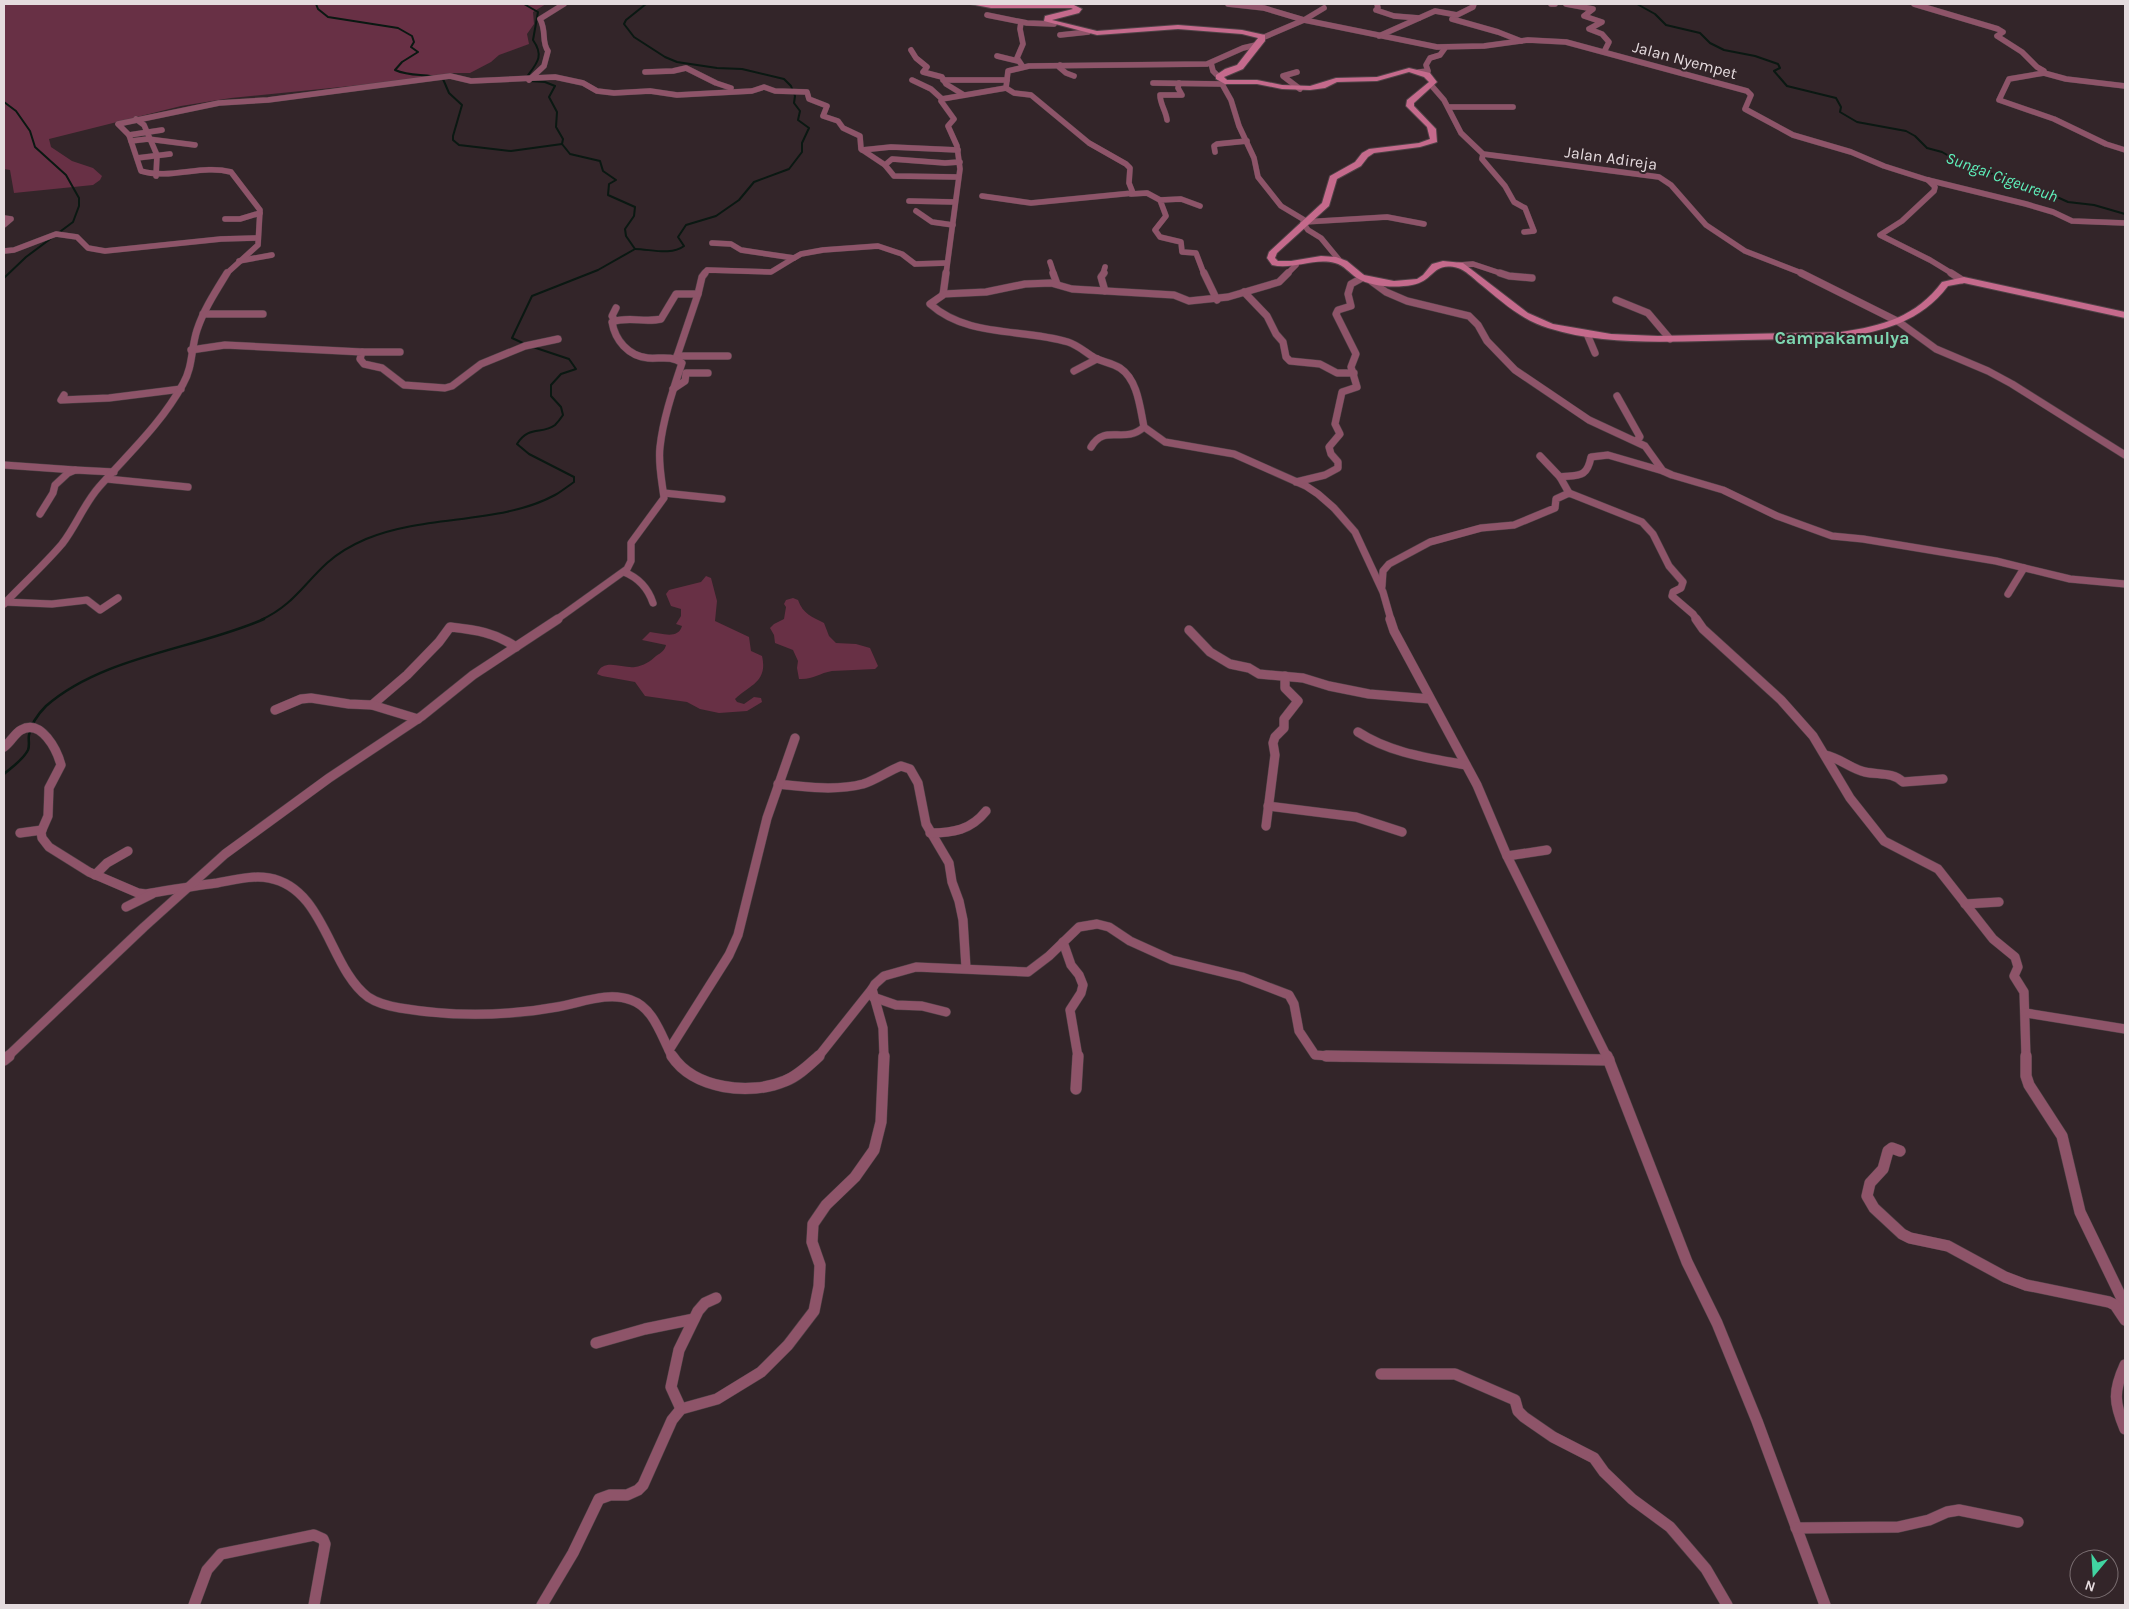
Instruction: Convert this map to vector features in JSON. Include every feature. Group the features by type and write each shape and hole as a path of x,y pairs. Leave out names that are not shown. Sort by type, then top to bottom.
{"street":[{"path":"528,80 544,66 548,51 544,45 545,29 540,19 564,4"},
{"path":"974,4 999,6 1067,5 1078,9 1072,13 1048,18 1048,21 1054,24"},
{"name":"Jalan Nyempet","path":"1228,4 1264,8 1304,20 1420,45 1445,48 1484,46 1521,41 1560,41 1746,91 1751,95 1745,109 1757,117 1808,140 1851,152 1884,166 1928,180 2026,204 2053,212 2072,221 2125,223"},
{"path":"1377,4 1378,8 1376,10 1388,15 1422,18"},
{"path":"1379,36 1436,11 1458,16 1473,7 1474,4"},
{"path":"1566,4 1593,8 1584,16 1602,22 1589,29 1606,36 1609,42 1604,52"},
{"path":"1914,4 1998,29 2003,32 1997,36 2022,52 2044,73"},
{"path":"1222,81 1228,71 1240,68 1262,38 1304,20 1324,8"},
{"path":"1431,13 1498,32 1521,41"},
{"path":"987,15 1021,22 1054,24 1088,32 1100,33 1178,27 1254,34 1262,38"},
{"path":"1018,61 1017,57 1023,44 1020,29 1021,22"},
{"path":"1060,35 1088,32"},
{"path":"1006,88 1008,72 1023,67 1211,63 1243,48 1256,45"},
{"path":"1153,83 1179,84 1222,81 1257,82 1300,88 1322,86 1336,80 1386,77 1405,70 1428,71 1426,64 1430,58 1440,55 1445,48"},
{"path":"911,50 917,59 927,67 923,72 942,77 943,80 964,95"},
{"path":"997,56 1018,61 1023,67"},
{"path":"1211,63 1213,71 1222,81 1231,100 1239,126 1254,158 1258,177 1281,206 1305,222 1387,217 1424,224"},
{"path":"1060,65 1066,73 1074,76"},
{"path":"646,72 673,71 686,68 733,90"},
{"path":"1298,72 1283,76 1300,88"},
{"path":"1340,261 1318,260 1296,265 1275,263 1271,256 1326,204 1333,178 1358,164 1368,153 1420,145 1434,140 1428,123 1410,106 1410,102 1433,82 1431,78 1419,72"},
{"path":"2125,86 2044,73 2009,79 2005,83 1999,100 2054,119 2098,140 2125,150"},
{"path":"4,603 62,542 98,488 141,443 164,415 182,388 191,364 191,350 203,314 220,283 228,271 258,245 260,210 228,170 156,176 141,171 130,138 118,124 220,103 268,100 450,76 471,81 528,80 555,77 583,84 597,91 614,93 650,91 678,95 733,90 752,91 764,87 780,92 807,92 809,99 827,106 827,110 822,114 825,118 838,120 843,128 857,133 860,136 862,150 885,165 894,176 958,178"},
{"path":"912,80 931,89 942,99 941,101 954,119 948,126 956,138 960,162 943,294"},
{"path":"943,80 1007,80"},
{"path":"1167,120 1166,113 1160,102 1160,96 1182,95 1178,88 1179,84"},
{"path":"1431,85 1449,106 1456,125 1472,145 1483,154 1482,159 1500,180 1514,202 1526,210 1534,231 1524,232"},
{"path":"942,99 1006,88 1014,94 1031,95 1063,123 1084,136 1089,143 1126,164 1130,171 1129,183 1132,194"},
{"path":"1449,106 1513,107"},
{"path":"136,119 144,125 157,155 156,176"},
{"path":"130,138 146,132 162,130"},
{"path":"130,138 195,145"},
{"path":"1215,152 1214,146 1217,144 1246,141"},
{"path":"862,150 891,148 958,150"},
{"path":"137,158 170,154"},
{"name":"Jalan Adireja","path":"1483,154 1658,177 1671,184 1706,225 1745,251 1812,276 1834,290 1899,322 1936,349 1988,371 2012,384 2125,455"},
{"path":"885,165 892,159 945,163 960,162"},
{"path":"1928,180 1935,187 1934,191 1902,222 1880,235 1930,260 1962,280 2125,315"},
{"path":"982,196 1031,203 1147,193 1160,200 1177,198 1194,201 1200,206"},
{"path":"1160,200 1165,218 1157,225 1155,231 1160,237 1181,242 1182,252 1196,253 1207,282 1217,300"},
{"path":"910,201 954,202"},
{"path":"916,211 922,218 934,224 953,225"},
{"path":"226,219 240,219 260,213"},
{"path":"4,218 11,219 4,225"},
{"path":"1305,222 1308,230 1321,238 1340,261 1386,292 1407,301 1469,316 1478,325 1487,341 1515,370 1589,420 1645,446 1663,470"},
{"path":"4,251 16,250 39,237 54,233 77,237 86,250 105,251 221,239 258,238"},
{"path":"712,243 731,244 741,250 794,258"},
{"path":"677,358 702,277 707,270 771,272 801,254 878,246 902,254 915,264 947,263"},
{"path":"239,261 272,255"},
{"path":"1050,262 1057,284"},
{"path":"1296,482 1325,475 1338,468 1338,462 1331,454 1329,447 1340,434 1335,424 1342,392 1357,387 1354,372 1350,367 1356,354 1336,314 1338,310 1351,306 1348,293 1351,284 1366,279 1383,283 1414,282 1427,277 1435,266 1446,263 1459,265 1468,268 1505,300 1535,321 1587,334 1611,337 1670,339 1841,335 1867,331 1899,322 1936,296 1945,284 1962,280"},
{"path":"1459,265 1473,264 1509,276 1532,278"},
{"path":"1296,265 1279,282 1217,300 1189,301 1174,295 1072,289 1057,284 1025,284 994,291 943,294 930,304 936,312 966,324 990,330 1067,341 1097,359 1111,363 1128,376 1139,402 1144,427 1165,442 1234,454 1318,494 1334,508 1355,532 1383,592"},
{"path":"1105,267 1101,277 1105,291"},
{"path":"1244,292 1267,316 1276,334 1284,342 1286,357 1290,361 1323,364 1332,368 1337,373 1354,372"},
{"path":"615,321 658,320 662,318 676,294 698,294"},
{"path":"1616,300 1640,308 1650,315 1670,339"},
{"path":"615,321 612,316 616,308"},
{"path":"203,314 263,314"},
{"path":"615,321 612,322 614,336 634,356 644,359 728,356"},
{"path":"1587,334 1596,353"},
{"path":"362,352 360,359 364,364 382,368 401,384 444,388 452,386 481,364 525,346 558,339"},
{"path":"191,350 225,345 362,352 400,352"},
{"path":"4,1060 144,927 225,854 418,718 456,686 575,608 624,572 631,561 631,543 664,498 660,467 660,447 673,389 682,363 677,358"},
{"path":"1074,371 1097,359"},
{"path":"673,389 685,381 686,373 708,373"},
{"path":"64,395 61,400 109,398 182,388"},
{"path":"1617,396 1640,437 1636,441"},
{"path":"1091,446 1094,439 1098,436 1108,434 1127,436 1139,432 1144,427"},
{"path":"1560,477 1584,474 1589,469 1591,457 1603,454 1613,455 1636,464 1663,470 1672,475 1723,490 1777,516 1825,534 1914,547 2024,568 2070,579 2125,584"},
{"path":"1540,456 1560,477 1569,493 1642,522 1652,534 1669,566 1683,582 1681,588 1673,592 1672,596 1693,614 1703,629 1781,700 1813,736 1850,798 1884,841 1938,869 1994,939 2015,957 2018,967 2014,976 2024,989 2026,1076 2029,1085 2062,1136 2080,1212 2125,1305"},
{"path":"4,465 114,472"},
{"path":"40,514 53,493 52,488 56,483 76,470"},
{"path":"107,479 188,487"},
{"path":"664,493 722,499"},
{"path":"1569,493 1556,499 1555,508 1518,524 1492,526 1462,533 1430,542 1402,556 1389,564 1383,571 1381,577 1383,592 1394,631 1477,785 1507,856 1609,1060 1687,1262 1717,1323 1757,1421 1825,1605"},
{"path":"2008,594 2024,568"},
{"path":"624,572 639,580 647,590 652,603"},
{"path":"4,603 52,604 87,600 100,610 118,598"},
{"path":"372,705 408,675 439,642 450,627 470,629 500,636 516,647"},
{"path":"1189,630 1210,652 1234,666 1249,668 1259,674 1303,678 1329,686 1369,694 1430,699"},
{"path":"1266,826 1275,755 1272,748 1273,740 1284,728 1284,720 1298,701 1285,688 1284,676"},
{"path":"275,710 305,698 324,699 349,704 372,705 418,718"},
{"path":"4,747 22,729 33,728 48,738 60,759 61,764 48,788 48,816 42,830 42,838 49,847 95,875 138,893 152,893 192,885 262,877 286,884 312,909 348,974 362,992 374,1001 389,1006 467,1016 500,1015 604,997 621,996 642,1004 651,1015 678,1065 702,1080 717,1085 746,1088 772,1085 798,1074 816,1062 835,1039 851,1013 873,993"},
{"path":"1358,732 1372,741 1400,750 1466,765"},
{"path":"669,1050 729,955 738,935 744,903 766,818 794,738"},
{"path":"1825,755 1835,757 1864,772 1895,775 1903,782 1943,778"},
{"path":"778,784 824,787 848,786 877,780 905,766 916,777 923,799 922,812 930,833 948,859 955,891 964,918 966,968"},
{"path":"1268,806 1347,816 1402,832"},
{"path":"930,833 950,832 973,826 979,822 986,811"},
{"path":"20,833 42,830"},
{"path":"1507,856 1547,850"},
{"path":"95,875 108,863 128,851"},
{"path":"126,907 148,898 152,893"},
{"path":"1965,904 1998,902"},
{"path":"542,1605 573,1553 599,1499 603,1496 633,1494 639,1491 672,1420 681,1409 717,1399 754,1377 788,1345 814,1311 820,1286 820,1265 812,1242 813,1224 826,1205 855,1176 874,1150 881,1122 885,1042 873,993 873,983 878,980 899,971 916,967 1028,972 1049,956 1079,927 1103,925 1130,941 1172,960 1213,968 1280,990 1289,995 1294,1000 1296,1024 1308,1048 1315,1054 1345,1057 1609,1060"},
{"path":"1063,942 1071,965 1079,975 1082,984 1081,993 1070,1010 1078,1054 1076,1089"},
{"path":"873,993 896,1005 922,1006 946,1012"},
{"path":"2026,1014 2125,1029"},
{"path":"1900,1151 1892,1148 1888,1151 1882,1169 1870,1183 1867,1196 1874,1208 1902,1234 1910,1238 1948,1246 2005,1277 2026,1285 2115,1304 2125,1320"},
{"path":"681,1409 671,1387 679,1350 698,1311 705,1303 716,1298"},
{"path":"596,1343 645,1329 694,1319"},
{"path":"2125,1365 2115,1388 2113,1398 2125,1429"},
{"path":"1381,1374 1439,1372 1456,1374 1515,1400 1518,1411 1524,1417 1553,1437 1594,1458 1632,1499 1670,1526 1706,1569 1727,1605"},
{"path":"1796,1528 1898,1527 1929,1520 1947,1512 1959,1510 2018,1522"},
{"path":"194,1605 208,1566 212,1560 221,1554 314,1534 323,1539 325,1544 314,1605"}],"shaded area":[{"path":"4,4 546,4 533,12 534,24 527,34 529,44 499,55 491,62 470,73 454,73 371,84 231,98 181,106 49,139 51,147 72,161 93,168 102,176 100,180 93,185 14,193 10,170 4,169"},
{"path":"706,576 711,578 717,601 715,621 749,637 751,651 762,656 763,665 760,677 735,699 737,702 744,704 754,697 761,698 762,702 747,711 719,713 700,709 687,702 645,696 635,682 597,674 600,669 608,665 641,666 661,653 666,645 642,640 650,632 669,635 680,630 682,626 676,624 681,616 681,609 671,606 666,594 669,590 701,582"},
{"path":"793,598 798,600 802,609 808,614 824,623 829,636 836,643 856,644 870,648 878,666 875,669 832,671 799,679 798,661 793,650 775,643 774,635 770,628 784,619 786,607 784,604 786,600"}],"waterway":[{"path":"316,4 318,9 328,17 398,28 412,36 414,42 411,47 418,52 402,62 395,70 408,74 443,79 449,93 462,105 453,136 453,140 459,145 511,151 562,144"},
{"path":"524,4 538,12 533,40 537,46 539,56 526,78"},
{"path":"635,249 673,251 684,246 678,237 686,225 716,216 739,200 754,182 789,169 802,152 802,143 809,128 798,120 800,111 794,103 795,96 791,86 784,79 742,69 717,68 677,62 665,57 634,37 624,24 626,20 646,4"},
{"name":"Sungai Cigeureuh","path":"1637,4 1655,14 1666,25 1700,33 1710,43 1724,50 1755,56 1778,64 1780,68 1774,71 1787,86 1836,98 1841,107 1840,112 1857,122 1906,131 1915,136 1927,148 1942,152 1968,167 2026,183 2068,202 2094,205 2125,214"},
{"path":"530,81 545,82 555,86 549,97 557,112 556,127 563,139 562,144"},
{"path":"4,102 16,111 30,131 35,147 66,175 79,198 79,206 73,222 26,257 4,278"},
{"path":"562,144 570,154 600,161 603,171 616,180 609,184 608,195 635,207 634,216 625,229 626,236 635,249"},
{"path":"525,344 512,338 532,296 598,270 635,249"},
{"path":"261,620 289,602 331,559 366,539 389,531 413,526 511,511 555,495 574,482 574,477 529,454 517,444 526,434 545,430 555,425 563,415 561,407 551,396 551,385 561,374 576,369 569,359 533,347"},
{"path":"4,774 26,754 29,746 30,731 40,712 69,689 122,664 264,619"}],"district":[{"name":"Campakamulya","path":"1842,338"}]}
